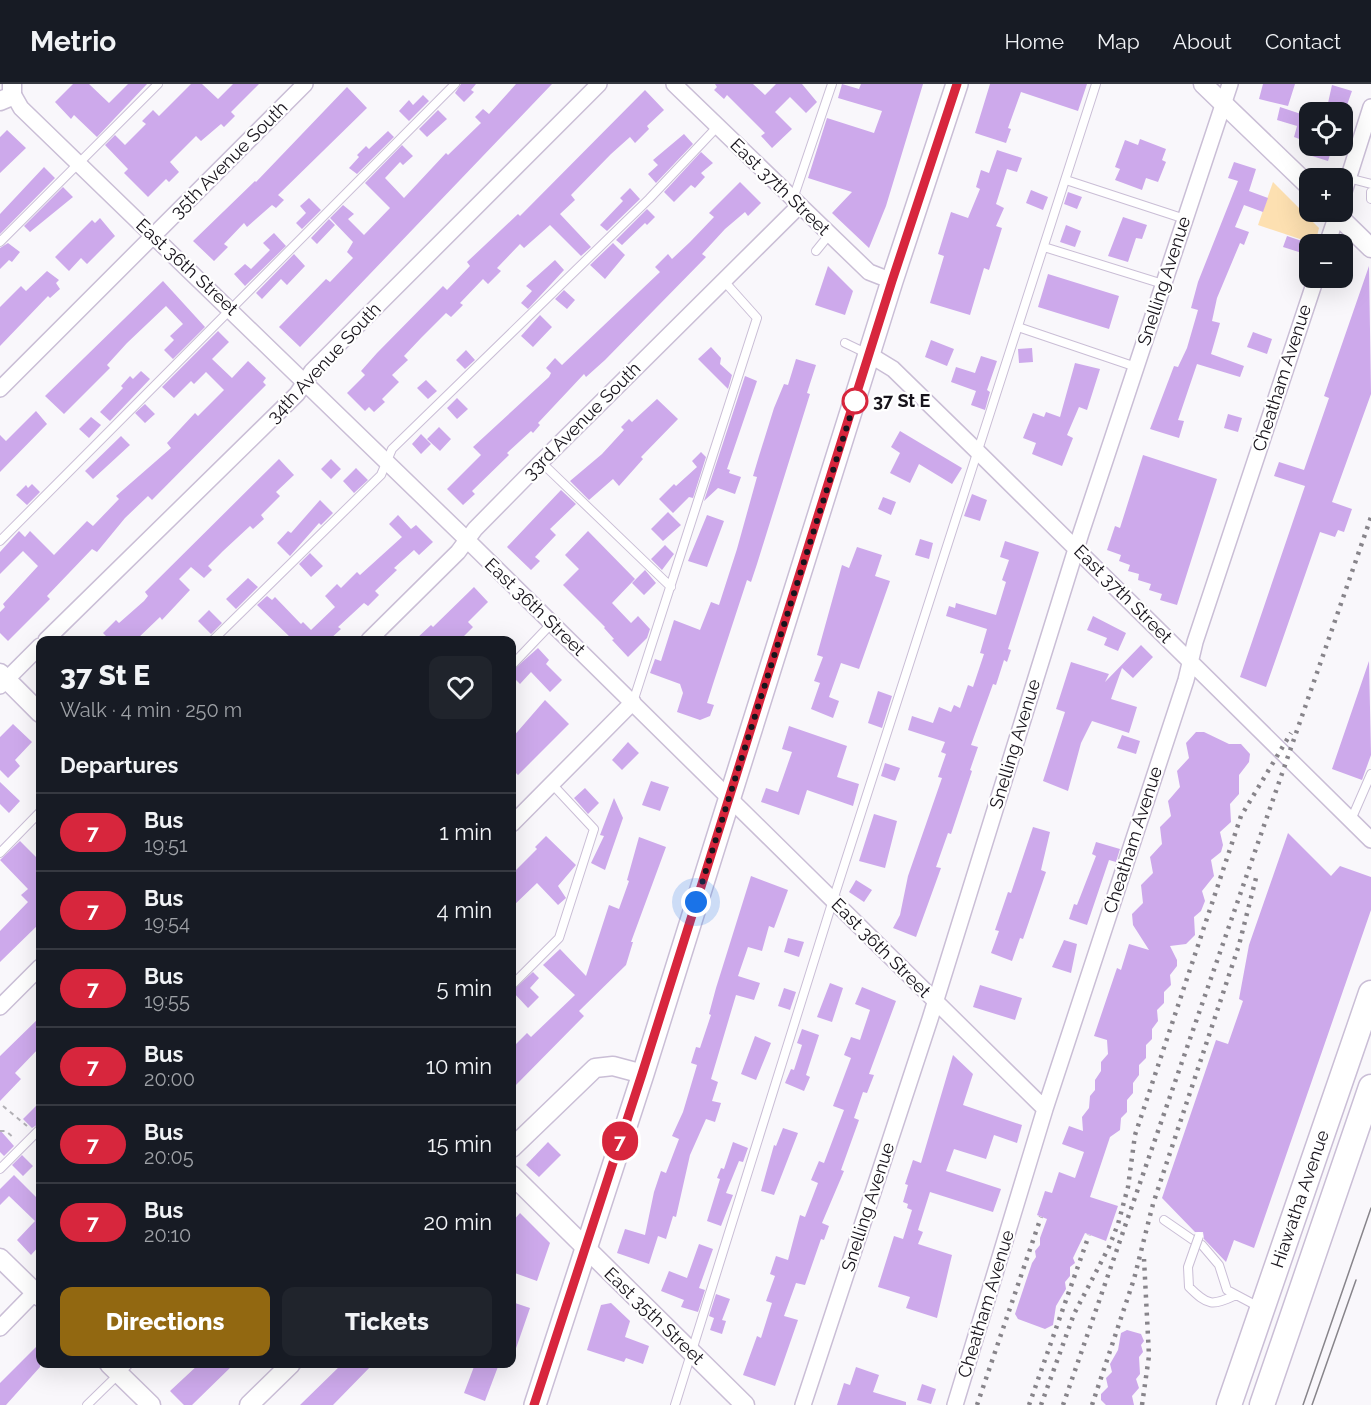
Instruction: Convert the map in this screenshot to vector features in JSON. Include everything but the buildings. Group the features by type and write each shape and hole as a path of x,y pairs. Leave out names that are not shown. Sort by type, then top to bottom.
{"highway":[{"name":"Hiawatha Avenue","path":"1229,1405 1371,993"},
{"name":"Hiawatha Avenue","path":"1262,1405 1371,1087"}],"main road":[{"path":"534,1405 642,1074 892,281 957,84"}],"street":[{"name":"35th Avenue South","path":"0,389 305,84"},
{"name":"34th Avenue South","path":"50,636 297,394 312,371 599,84"},
{"name":"East 37th Street","path":"674,84 869,272 892,281"},
{"path":"1203,84 1299,176"},
{"name":"Snelling Avenue","path":"803,1405 1077,548 1230,84"},
{"name":"East 36th Street","path":"12,94 79,164 232,310 633,702 1045,1109"},
{"path":"1352,168 1366,139 1371,107"},
{"name":"33rd Avenue South","path":"373,636 796,203"},
{"path":"1349,222 1371,248"},
{"name":"Cheatham Avenue","path":"956,1405 1045,1109 1195,642 1313,288"},
{"name":"East 37th Street","path":"870,355 893,369 1191,660 1371,840"},
{"path":"36,650 2,680 36,710"},
{"path":"516,820 633,702"},
{"path":"0,1007 36,971"},
{"path":"516,1144 595,1068 613,1066 642,1074"},
{"name":"East 35th Street","path":"516,1179 584,1249 745,1405"},
{"path":"0,1258 36,1289"},
{"path":"0,1328 36,1295"},
{"path":"120,1368 151,1405"},
{"path":"249,1405 287,1368"}],"lane":[{"path":"0,242 158,84"},
{"path":"0,542 455,84"},
{"path":"675,1405 833,900 1096,84"},
{"path":"796,203 830,85"},
{"path":"217,636 381,475 394,447 649,199 718,126"},
{"path":"1353,179 1371,184"},
{"path":"1066,180 1185,219"},
{"path":"1371,192 1371,200"},
{"path":"816,252 829,235"},
{"path":"1044,247 1163,284"},
{"path":"633,702 757,318 723,280"},
{"path":"1018,327 1136,367"},
{"path":"845,343 870,355"},
{"path":"541,462 671,587"},
{"path":"516,661 552,623"},
{"path":"1351,820 1371,774"},
{"path":"516,981 559,938 594,829 552,784"},
{"path":"0,853 36,816"},
{"path":"0,1169 36,1134"},
{"path":"1164,1220 1196,1238 1198,1247 1219,1265 1227,1290 1263,1309"},
{"path":"1198,1247 1188,1267 1189,1287 1202,1300 1217,1304 1236,1295"},
{"path":"87,1405 118,1368"}],"path":[{"path":"3,1106 36,1131"},
{"path":"0,1131 6,1131 23,1146"}],"shaded area":[{"path":"1273,182 1299,208 1299,222 1313,222 1319,228 1318,234 1299,234 1299,239 1258,225"}],"tram line":[{"path":"1303,1405 1371,1208"},
{"path":"1312,1405 1356,1280"}],"railway":[{"path":"1063,1405 1371,517"},
{"path":"1041,1405 1074,1314 1109,1247 1118,1224 1128,1187 1135,1135 1241,816 1291,733"},
{"path":"1092,1405 1134,1279 1153,1204 1239,945 1257,874"},
{"path":"977,1405 1041,1217"},
{"path":"1029,1405 1089,1235"},
{"path":"1142,1405 1149,1356 1144,1259"}],"bus line":[{"name":"7","path":"534,1405 642,1074 892,281 957,84"}],"place":[{"name":"37 St E","path":"855,401"}],"route":[{"path":"696,902 856,399 855,401"}]}
